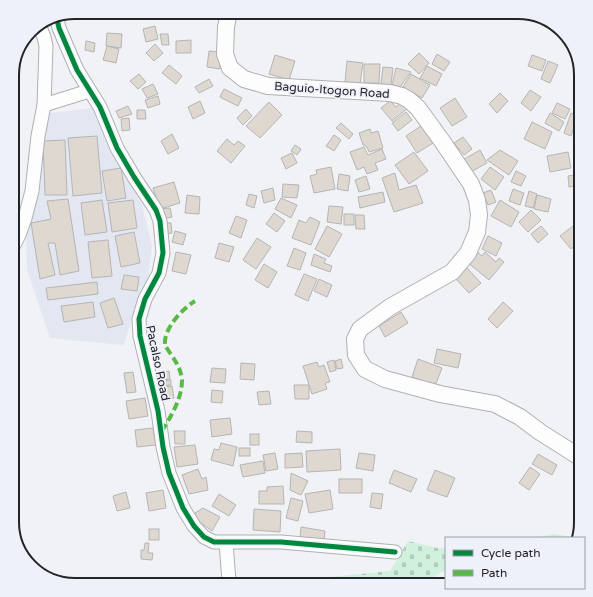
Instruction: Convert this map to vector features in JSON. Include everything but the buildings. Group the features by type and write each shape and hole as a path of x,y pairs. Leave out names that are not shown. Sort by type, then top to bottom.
{"main road":[{"name":"Baguio-Itogon Road","path":"228,19 225,54 230,68 244,79 268,86 390,93 402,96 418,108 471,184 477,200 479,215 477,232 468,253 452,272 390,306 360,329 355,339 356,355 365,369 386,379 440,394 495,404 520,417 540,432 574,454"}],"street":[{"name":"Pacalso Road","path":"58,22 77,70 100,107 117,148 156,210 160,221 163,253 159,274 145,299 139,318 140,336 158,411 163,447 169,473 183,508 194,526 204,537 214,542 281,542 396,552"},
{"path":"19,235 32,191 38,136 44,105 46,46 41,30"},
{"path":"44,105 89,91"},
{"path":"226,543 228,578"}],"shaded area":[{"path":"92,108 108,145 142,205 152,246 148,281 123,345 50,338 27,270 26,232 42,131 51,113"}],"green space":[{"path":"554,534 572,537 572,537 538,537"},
{"path":"408,541 437,548 445,548 445,570 432,578 320,578 390,571"}],"marked path":[{"path":"162,431 178,401 182,387 181,372 165,345 165,339 170,326 180,314 195,301"}],"cycle path":[{"path":"58,22 77,70 100,107 117,148 156,210 160,221 163,253 159,273 145,299 139,319 140,336 158,411 163,447 169,473 183,508 194,526 204,537 214,542 281,542 395,552"}]}
